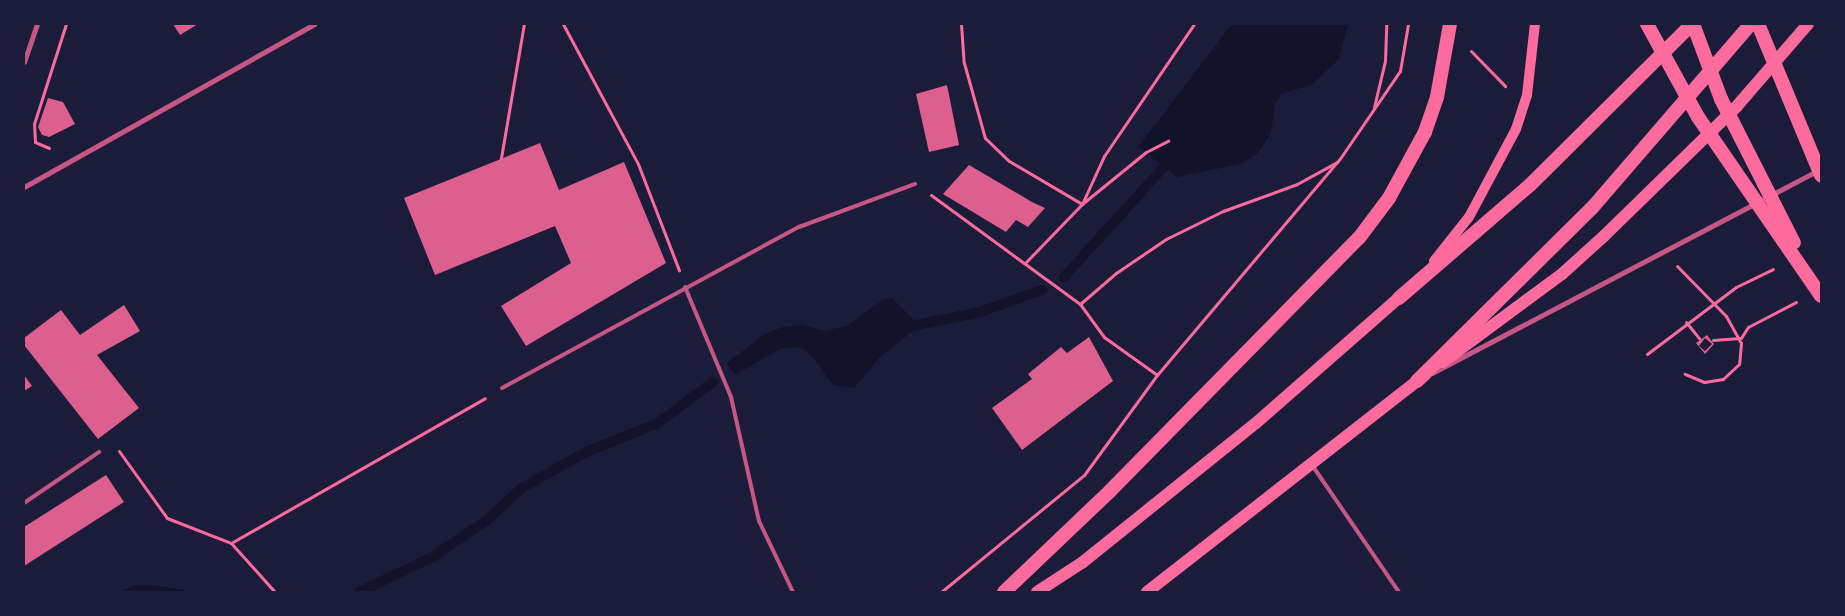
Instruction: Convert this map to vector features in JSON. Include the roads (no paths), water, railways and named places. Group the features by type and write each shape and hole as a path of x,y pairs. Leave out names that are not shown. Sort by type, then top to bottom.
{"highway":[{"path":"1004,592 1110,492 1359,238 1389,198 1424,132 1437,97 1450,24"},
{"path":"1647,24 1698,118 1821,296"},
{"path":"1398,298 1530,185 1622,97 1692,24 1725,107 1821,296"},
{"path":"1417,381 1650,144 1750,24"},
{"path":"1758,24 1821,175"}],"main road":[{"path":"1037,592 1083,562 1256,423 1398,298 1469,217 1502,159 1527,95 1535,24"},
{"path":"1147,592 1312,465 1417,381 1562,274 1668,176 1737,106 1808,24"}],"street":[{"path":"24,62 36,24"},
{"path":"24,187 314,24"},
{"path":"1417,381 1821,168"}],"lane":[{"path":"502,388 685,287 799,227 915,184"},
{"path":"685,287 731,398 759,521 792,592"},
{"path":"24,503 99,452"},
{"path":"1312,465 1399,592"}],"waterway":[{"path":"1064,277 1173,157"},
{"path":"901,328 980,312 1042,290"},
{"path":"359,592 434,556 487,520 522,488 584,453 658,423 713,382"}]}
